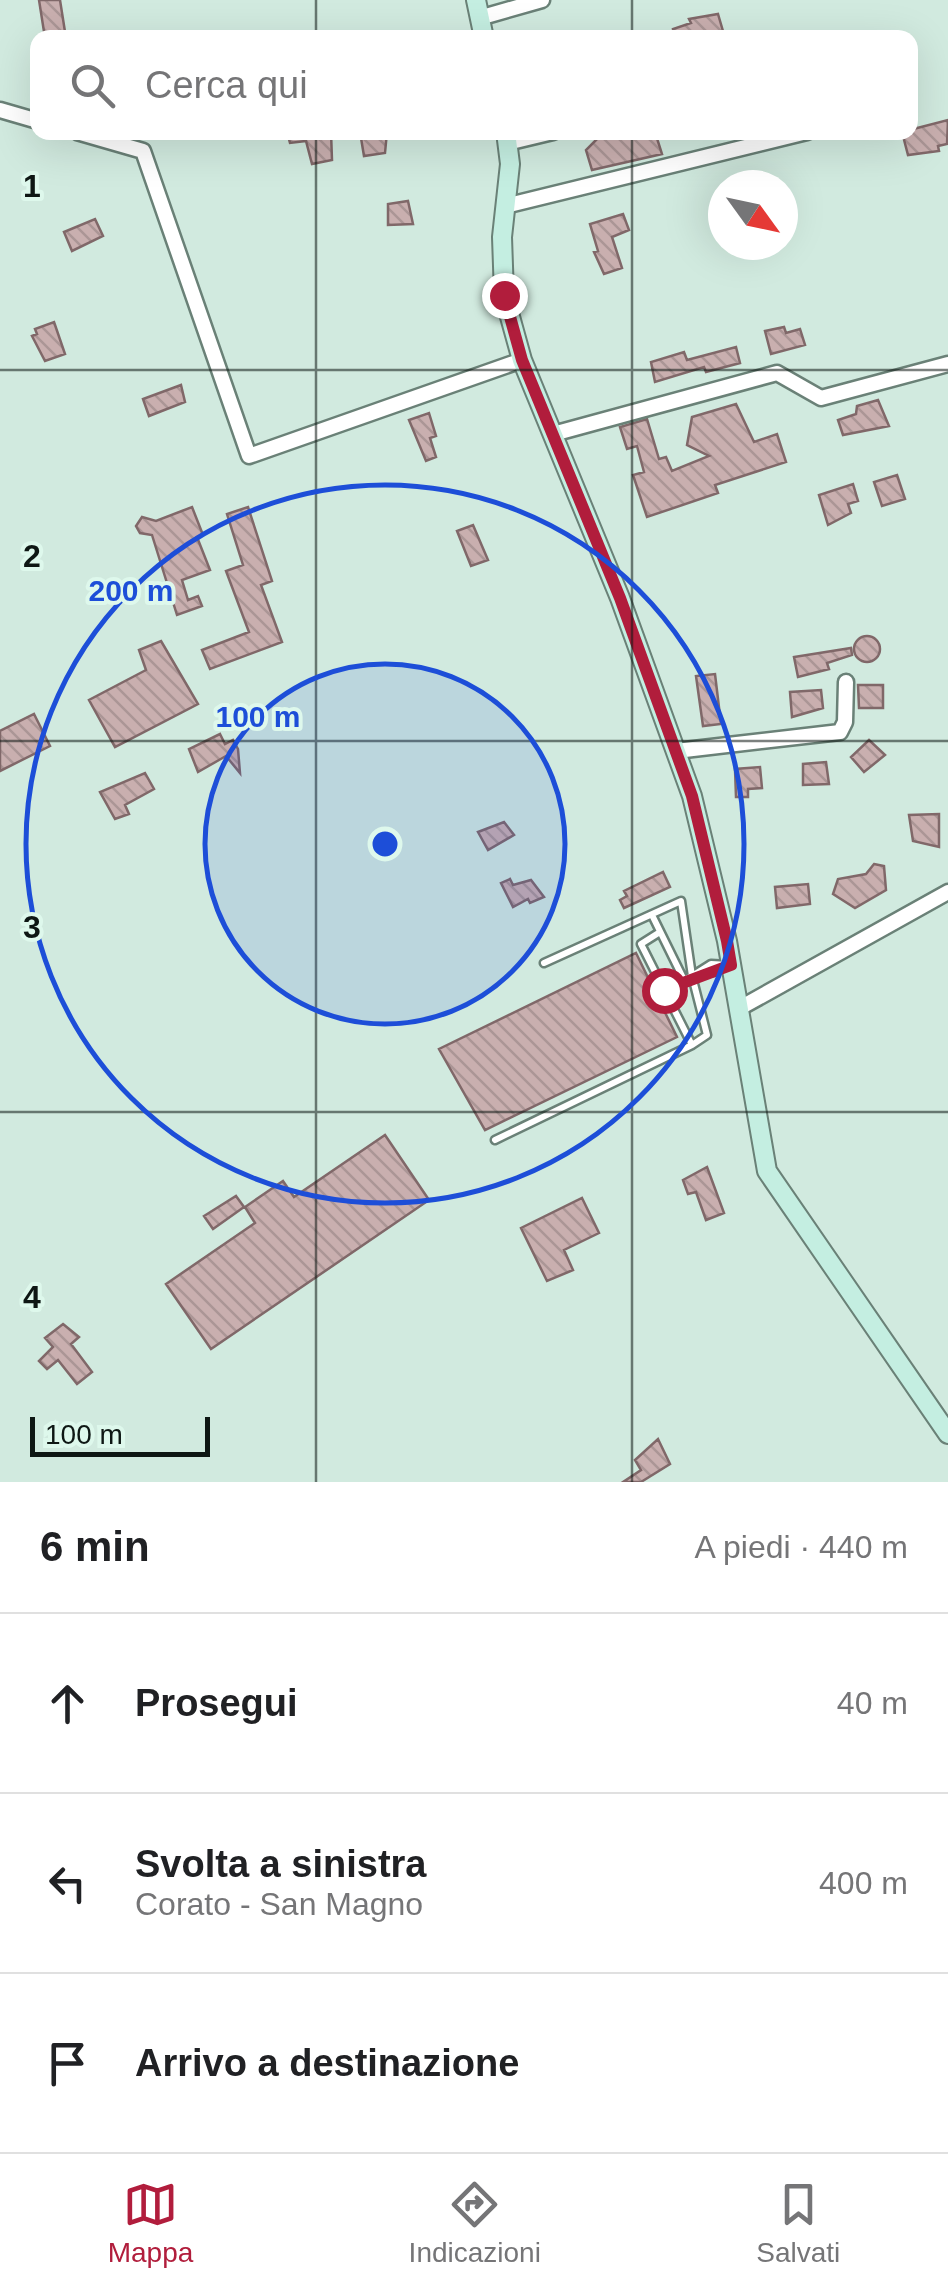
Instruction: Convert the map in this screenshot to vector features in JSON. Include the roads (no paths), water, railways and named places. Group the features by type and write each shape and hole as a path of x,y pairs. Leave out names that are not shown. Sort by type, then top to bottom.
{"main road":[{"path":"507,140 504,295 522,360 620,598 692,796 768,1171 948,1434"}],"street":[{"path":"477,9 542,0"},
{"path":"0,110 30,119"},
{"path":"105,140 143,151 249,456 522,360"},
{"path":"505,206 774,140"},
{"path":"552,434 777,373 821,398 948,364"},
{"path":"676,751 840,732 845,722 846,682"},
{"path":"738,1010 948,892"}],"lane":[{"path":"495,1140 707,1035 691,977 682,902 544,964"},
{"path":"652,915 691,977"},
{"path":"660,932 641,944 692,1044"},
{"path":"664,990 724,966"}]}
